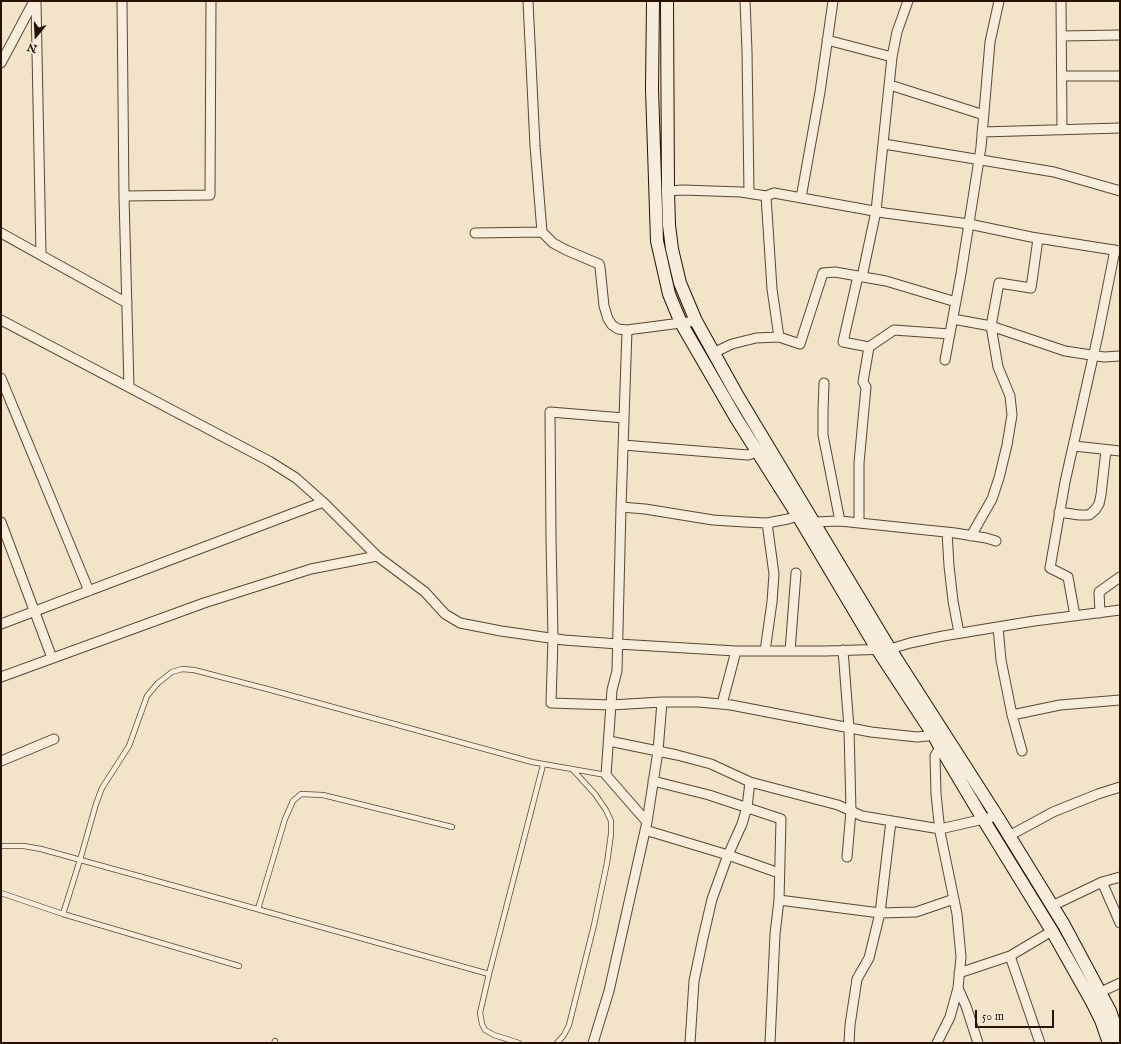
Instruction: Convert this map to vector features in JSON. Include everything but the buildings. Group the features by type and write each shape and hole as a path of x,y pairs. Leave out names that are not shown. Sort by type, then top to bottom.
{"street":[{"path":"1,63 35,1"},
{"path":"35,1 41,255"},
{"path":"122,1 124,196 129,388"},
{"path":"124,196 210,195 211,1"},
{"path":"528,1 535,146 542,232 553,243 599,264 604,306 608,320 612,325 627,330 696,321"},
{"path":"653,1 652,89 657,241 669,294 681,323 732,412 757,451 807,517 890,649 940,735 940,747 935,756 936,794 940,829 957,914 961,957 958,988 950,1017 937,1043"},
{"path":"667,1 668,191 672,249 680,283 696,321 713,353 769,447 877,649 940,735 1010,836 1101,992 1115,1011 1120,1039"},
{"path":"745,1 749,193"},
{"path":"801,198 833,1"},
{"path":"908,1 897,32 892,57 876,211 844,342 868,346 894,330 950,334"},
{"path":"945,360 979,160 990,42 999,1"},
{"path":"1061,1 1062,130"},
{"path":"1062,36 1120,35"},
{"path":"827,40 892,57"},
{"path":"1062,76 1120,76"},
{"path":"890,85 984,115"},
{"path":"982,132 1120,128"},
{"path":"884,144 1054,172 1120,191"},
{"path":"668,191 682,190 749,193 766,196 774,193 876,211 969,224 1038,238 1117,251 1065,482 1050,568 1068,577 1075,616"},
{"path":"766,196 772,289 779,337"},
{"path":"475,233 542,232"},
{"path":"1,233 127,303"},
{"path":"971,536 995,492 1007,445 1012,415 1010,396 998,367 991,326 999,283 1031,288 1038,238"},
{"path":"713,353 732,344 756,338 779,337 800,344 823,273 835,272 886,281 956,302"},
{"path":"953,319 991,326 1066,351 1104,357 1120,356"},
{"path":"1,320 269,461 296,478 323,502 377,556 425,592 445,614 460,623 501,632 618,644 790,652 890,649 910,643 960,633 1120,610"},
{"path":"627,330 617,671 612,690 606,775 646,826 779,873"},
{"path":"859,523 859,463 866,387 863,382 868,346"},
{"path":"1,378 89,591"},
{"path":"824,383 822,412 823,435 840,521"},
{"path":"624,418 550,412 553,638 551,703 611,705 662,702 699,702 722,704 871,732 917,737 940,735"},
{"path":"623,444 748,455 769,447"},
{"path":"1074,446 1120,451"},
{"path":"1059,512 1089,515 1095,510 1099,504 1101,495 1106,450"},
{"path":"1,624 323,502"},
{"path":"621,507 646,509 713,520 767,523 807,517 947,532 996,541"},
{"path":"1,522 52,658"},
{"path":"765,651 772,602 774,574 767,523"},
{"path":"947,532 948,566 953,602 960,633"},
{"path":"1,677 211,600 311,569 377,556"},
{"path":"790,652 796,573"},
{"path":"1100,613 1099,592 1120,577"},
{"path":"998,627 1001,660 1012,715 1022,751"},
{"path":"722,704 736,650"},
{"path":"843,650 849,728 851,811 847,857"},
{"path":"1012,715 1060,705 1120,700"},
{"path":"593,1043 608,991 646,826 658,751 662,702"},
{"path":"1,761 54,738"},
{"path":"609,741 711,764 750,782 838,805 862,816 940,829 997,816"},
{"path":"940,747 1052,931 1092,1002 1101,1020 1109,1043"},
{"path":"653,781 709,795 781,819 770,1043"},
{"path":"690,1043 694,981 712,899 728,855 742,824 747,807 750,782"},
{"path":"1010,836 1052,812 1120,787"},
{"path":"849,1043 850,1025 857,978 870,958 880,913 891,821"},
{"path":"1052,906 1102,882 1120,877"},
{"path":"1102,882 1120,923"},
{"path":"778,900 880,913 916,912 954,899"},
{"path":"959,972 1010,956 1052,931"},
{"path":"1010,956 1040,1043"},
{"path":"1101,992 1120,983"},
{"path":"958,988 966,1006 978,1043"}],"lane":[{"path":"62,914 102,788 129,746 138,717 147,696 158,683 172,672 182,669 194,670 271,690 543,764 606,775"},
{"path":"518,1043 494,1035 485,1030 480,1013 543,764"},
{"path":"557,1043 564,1035 569,1025 594,924 607,863 611,834 611,821 606,810 595,794 573,770"},
{"path":"258,909 285,819 293,801 301,794 323,795 452,827"},
{"path":"1,846 24,846 80,860 489,974"},
{"path":"1,892 62,914 239,966"}]}
